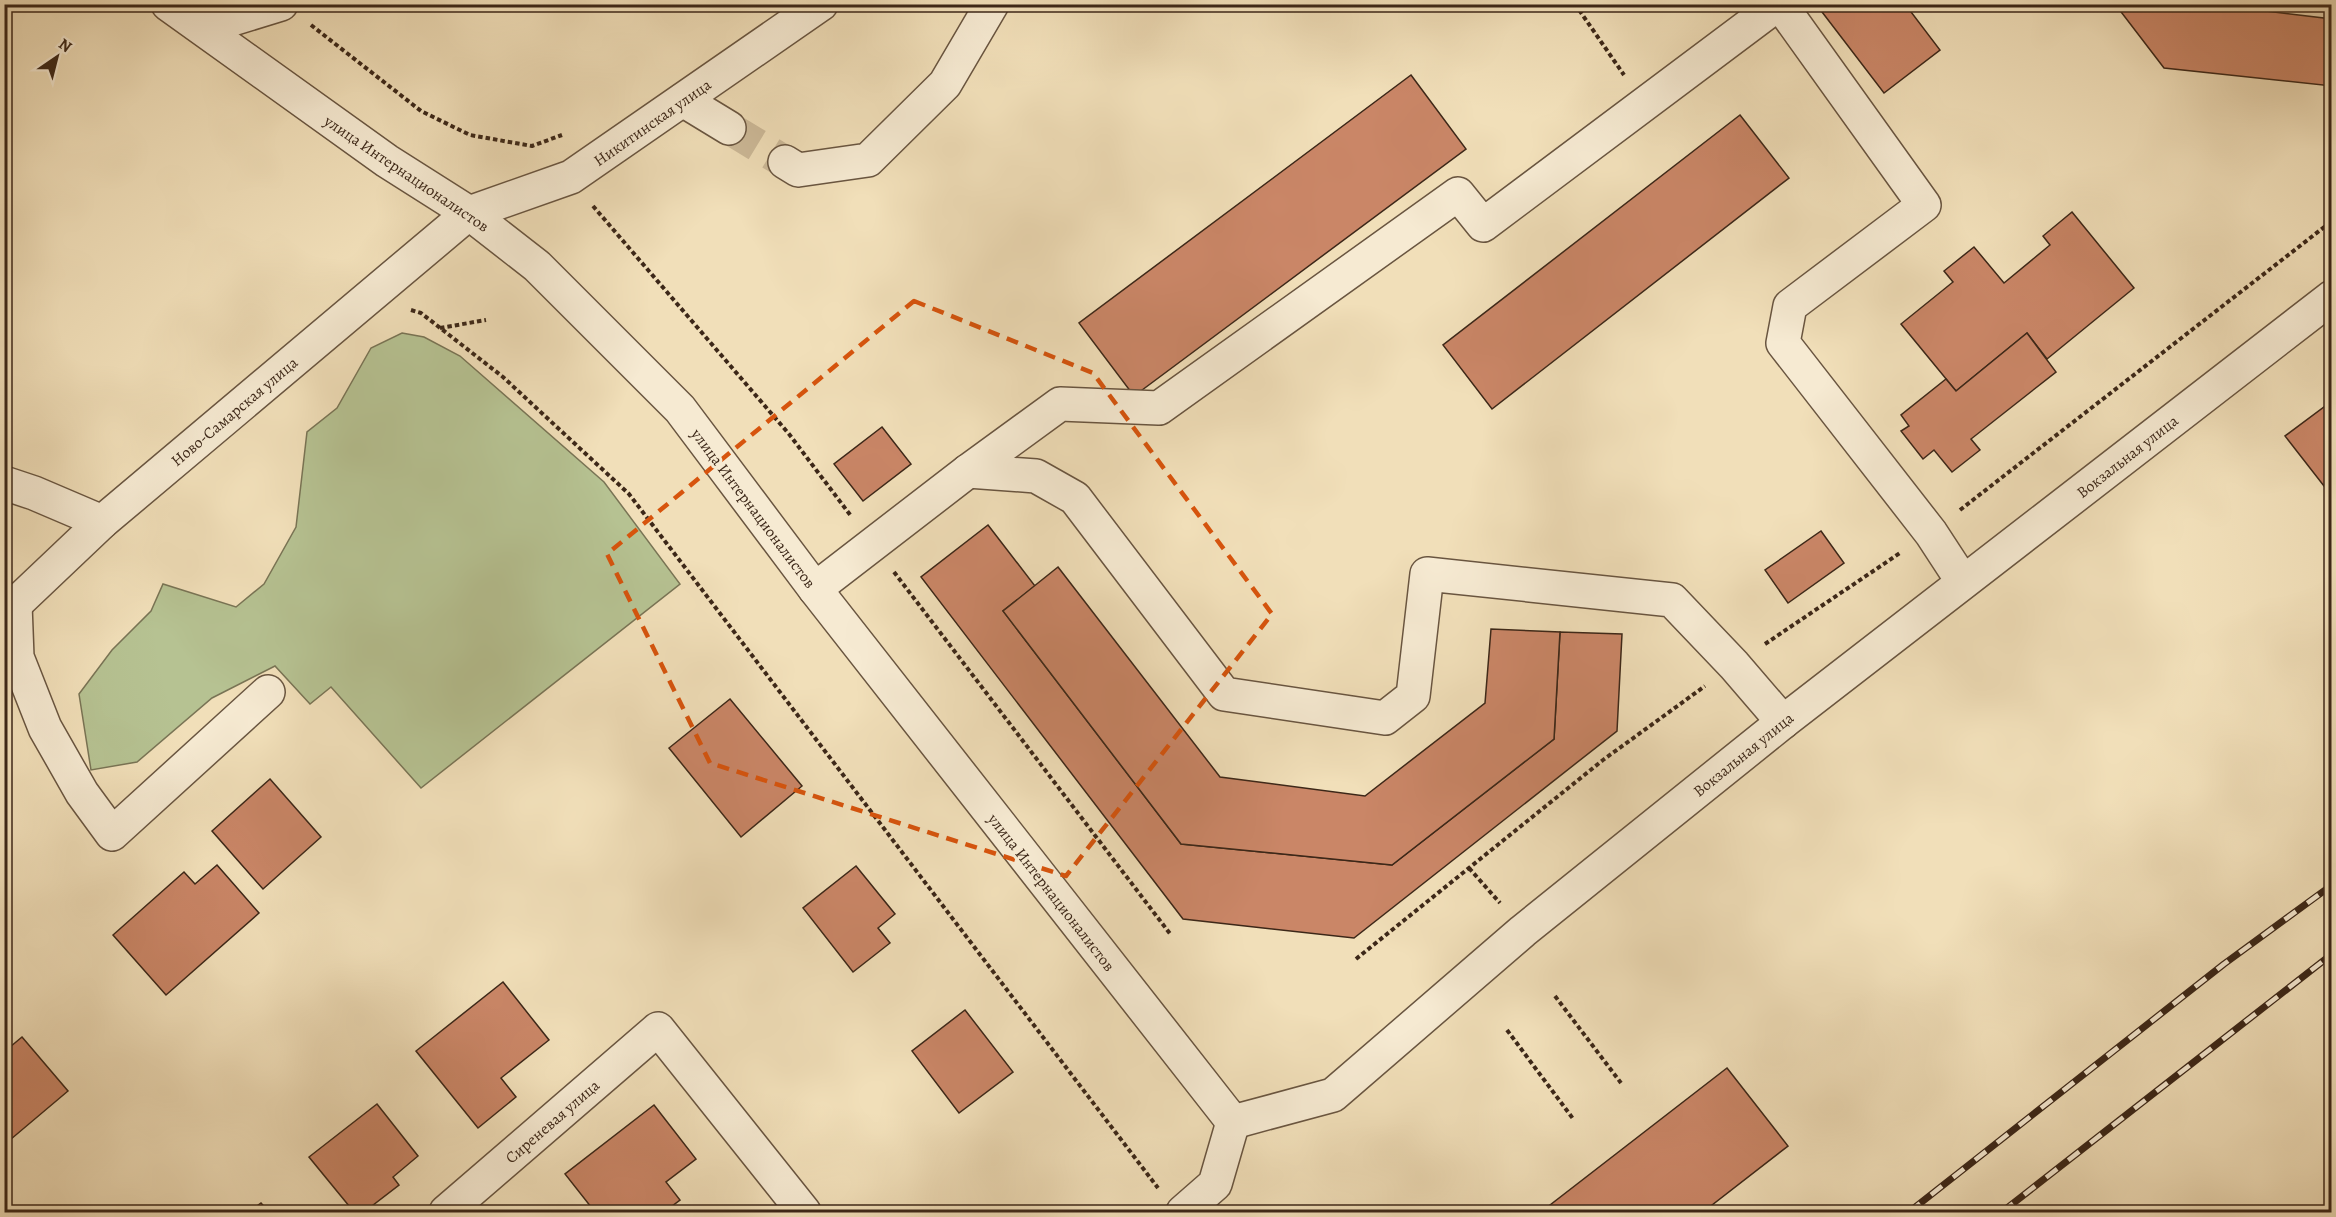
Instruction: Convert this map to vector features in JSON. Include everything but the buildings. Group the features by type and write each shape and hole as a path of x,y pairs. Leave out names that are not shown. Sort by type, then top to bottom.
{"street":[{"name":"улица Интернационалистов","path":"168,4 387,161 469,213 537,266 680,409 815,589 1233,1122"},
{"name":"Никитинская улица","path":"469,213 571,177 821,4"},
{"path":"785,162 798,170 868,160 945,84 992,4"},
{"path":"815,589 968,471 1060,404 1159,408 1458,194 1483,225 1779,4 1924,205 1790,306 1783,343 1930,533 1963,582"},
{"path":"202,28 292,12"},
{"path":"683,100 729,128"},
{"name":"Ново-Самарская улица","path":"10,609 102,522 469,213"},
{"name":"Вокзальная улица","path":"1233,1122 1333,1095 1523,931 1783,722 2331,297"},
{"path":"968,471 1036,476 1075,498 1224,694 1385,718 1413,696 1427,574 1672,600 1734,665 1783,722"},
{"path":"4,483 34,493 102,522"},
{"path":"10,609 18,657 45,728 82,793 112,834 267,692"},
{"name":"Сиреневая улица","path":"446,1212 658,1029 804,1212"},
{"path":"1173,1203 1215,1184 1233,1122"}],"path":[{"path":"1575,4 1644,104"},
{"path":"292,12 421,111 470,135 532,146 568,133"},
{"path":"1356,959 1603,760 1734,665 1930,533 2331,221"},
{"path":"400,308 421,313 503,377 629,494 1173,1203"},
{"path":"440,328 486,320"},
{"path":"1469,868 1507,911"},
{"path":"1555,996 1621,1083"},
{"path":"1508,1030 1574,1120"}],"highlighted area":[{"path":"914,301 1093,373 1272,614 1066,876 710,763 607,554"}],"green space":[{"path":"402,333 424,337 460,356 604,482 680,584 421,788 331,687 310,704 275,666 212,698 137,762 91,770 79,694 112,650 151,611 163,584 236,607 264,584 296,527 307,432 337,408 371,348"}],"tunnel":[{"path":"729,128 785,162"}],"railway":[{"path":"1909,1212 2224,964 2332,885"},
{"path":"2002,1212 2332,954"}]}
